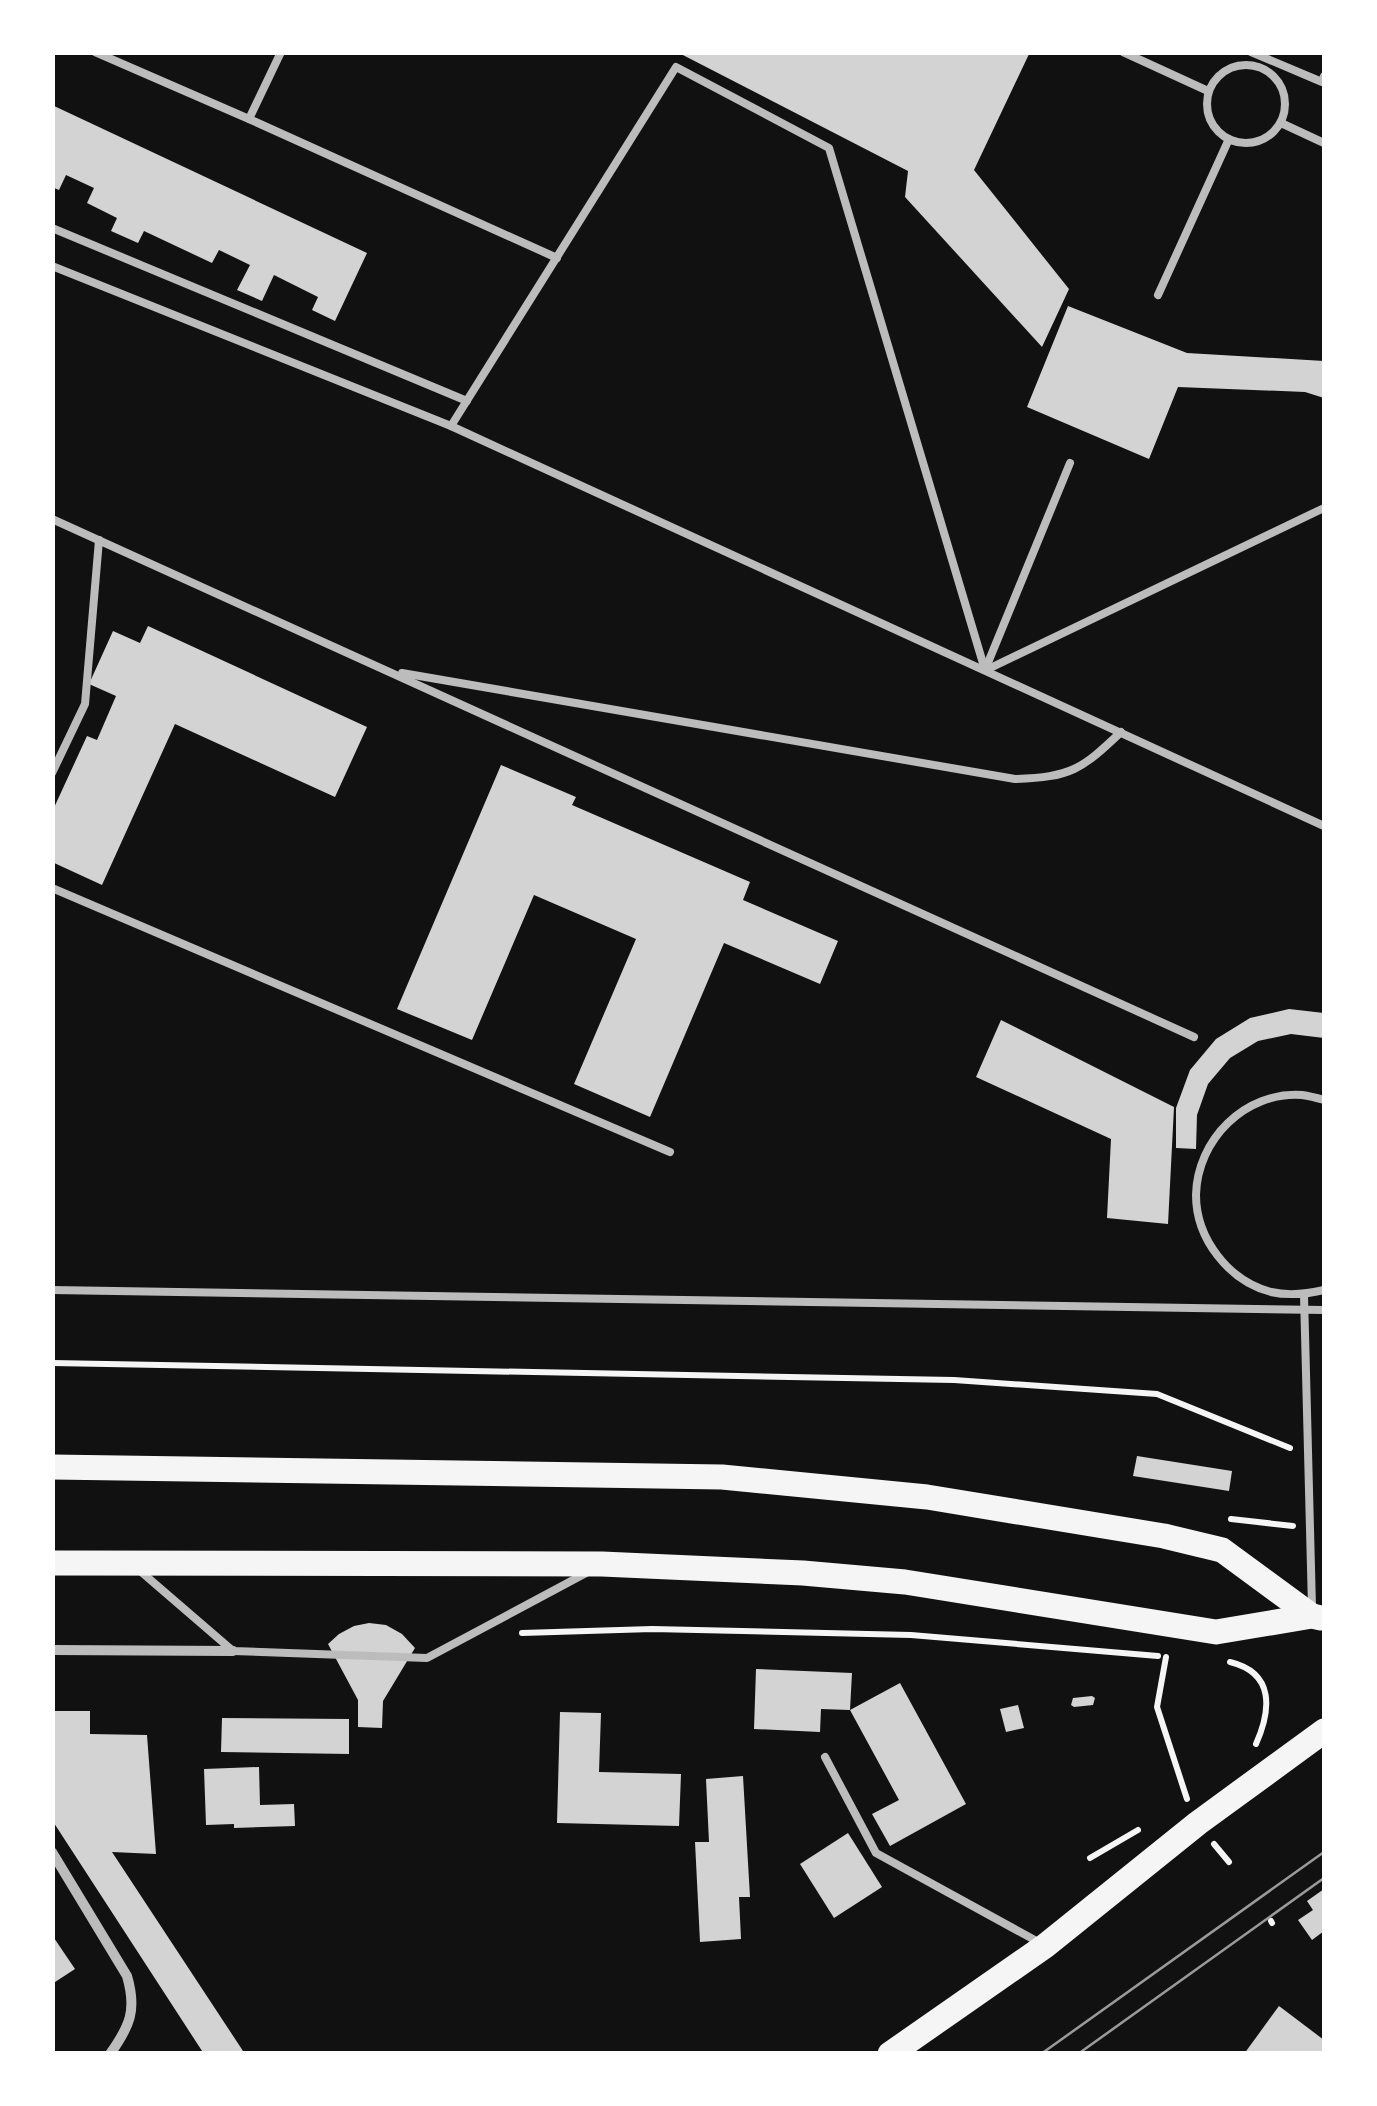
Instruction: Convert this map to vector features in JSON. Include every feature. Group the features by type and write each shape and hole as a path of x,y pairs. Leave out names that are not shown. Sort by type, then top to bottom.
{"main road":[{"path":"52,1468 722,1476 926,1497 1164,1536 1222,1550 1318,1618"},
{"path":"52,1563 602,1564 905,1582 1216,1632 1318,1618"},
{"path":"890,2054 1046,1946 1193,1812 1324,1731"}],"street":[{"path":"52,1650 233,1651"},
{"path":"54,1856 127,1976 132,1993 128,2026 110,2054"}],"lane":[{"path":"96,52 556,258"},
{"path":"249,119 281,52"},
{"path":"1123,52 1208,91"},
{"path":"1252,52 1262,62 1280,84 1285,110 1274,132 1252,142 1230,140 1212,124 1206,102 1208,91 1224,71 1262,62 1322,82 1324,76"},
{"path":"451,426 676,67 829,148 985,670"},
{"path":"1280,122 1324,143"},
{"path":"1158,296 1230,140"},
{"path":"52,228 466,402"},
{"path":"52,266 451,426 1324,826"},
{"path":"985,670 1070,463"},
{"path":"985,670 1324,508"},
{"path":"52,519 1194,1036"},
{"path":"52,773 85,704 100,540"},
{"path":"388,671 1015,779 1048,778 1076,770 1120,732"},
{"path":"52,888 670,1152"},
{"path":"1324,1100 1300,1095 1268,1099 1238,1113 1215,1136 1200,1164 1196,1197 1202,1228 1218,1257 1242,1279 1272,1292 1304,1295 1324,1290"},
{"path":"52,1290 1324,1310"},
{"path":"1304,1295 1309,1528 1318,1618"},
{"path":"132,1564 233,1651 427,1658 602,1564"},
{"path":"825,1757 876,1853 1046,1946"}],"path":[{"path":"52,1363 954,1380 1157,1394 1307,1455"},
{"path":"1224,1518 1309,1528"},
{"path":"470,1634 652,1629 910,1636 1182,1658"},
{"path":"1166,1657 1157,1706 1193,1812 1229,1862"},
{"path":"1226,1661 1250,1669 1265,1690 1267,1712 1254,1748"},
{"path":"1193,1812 1200,1792"}],"building":[{"path":"677,52 1030,52 974,170 1069,289 1042,347 905,197 908,171"},
{"path":"52,105 367,253 335,321 312,310 318,297 274,275 262,301 237,290 250,265 219,250 212,263 144,231 138,243 111,231 117,218 87,203 94,188 66,175 59,190 52,187"},
{"path":"1068,306 1187,353 1324,361 1324,398 1305,392 1178,387 1149,459 1027,407"},
{"path":"148,626 367,727 335,797 175,724 102,885 52,862 52,812 87,736 97,740 116,696 89,684 113,631 140,643"},
{"path":"501,765 576,797 572,805 750,882 743,900 838,941 820,984 724,943 650,1117 574,1084 636,939 534,895 472,1040 397,1009"},
{"path":"1289,1009 1324,1013 1324,1038 1291,1034 1258,1041 1230,1058 1208,1084 1197,1115 1196,1149 1176,1148 1176,1108 1190,1070 1216,1039 1250,1018"},
{"path":"1001,1020 1174,1107 1168,1224 1107,1218 1111,1139 976,1077"},
{"path":"1137,1456 1232,1471 1229,1491 1133,1476"},
{"path":"386,1625 415,1648 383,1701 382,1728 358,1727 358,1700 328,1644 354,1626"},
{"path":"756,1669 852,1673 850,1710 821,1709 820,1732 754,1729"},
{"path":"900,1683 966,1804 890,1846 872,1814 899,1800 850,1710"},
{"path":"1092,1696 1093,1705 1071,1705 1073,1698"},
{"path":"1018,1705 1024,1728 1006,1732 1000,1709"},
{"path":"52,1711 90,1711 90,1734 147,1735 156,1854 112,1852 245,2054 204,2054 52,1820"},
{"path":"560,1712 601,1713 599,1772 681,1774 679,1826 557,1823"},
{"path":"222,1718 349,1719 349,1754 221,1752"},
{"path":"259,1767 260,1805 294,1804 295,1826 206,1825 204,1769"},
{"path":"743,1776 750,1897 739,1897 741,1939 700,1942 695,1842 709,1842 706,1779"},
{"path":"848,1833 882,1887 834,1918 800,1864"},
{"path":"1324,1889 1324,1931 1312,1940 1298,1920 1313,1910 1307,1901"},
{"path":"52,1935 75,1969 52,1984"},
{"path":"1279,2006 1324,2040 1324,2054 1244,2054"}],"tram line":[{"path":"1041,2054 1324,1852"},
{"path":"1078,2054 1324,1878"}]}
